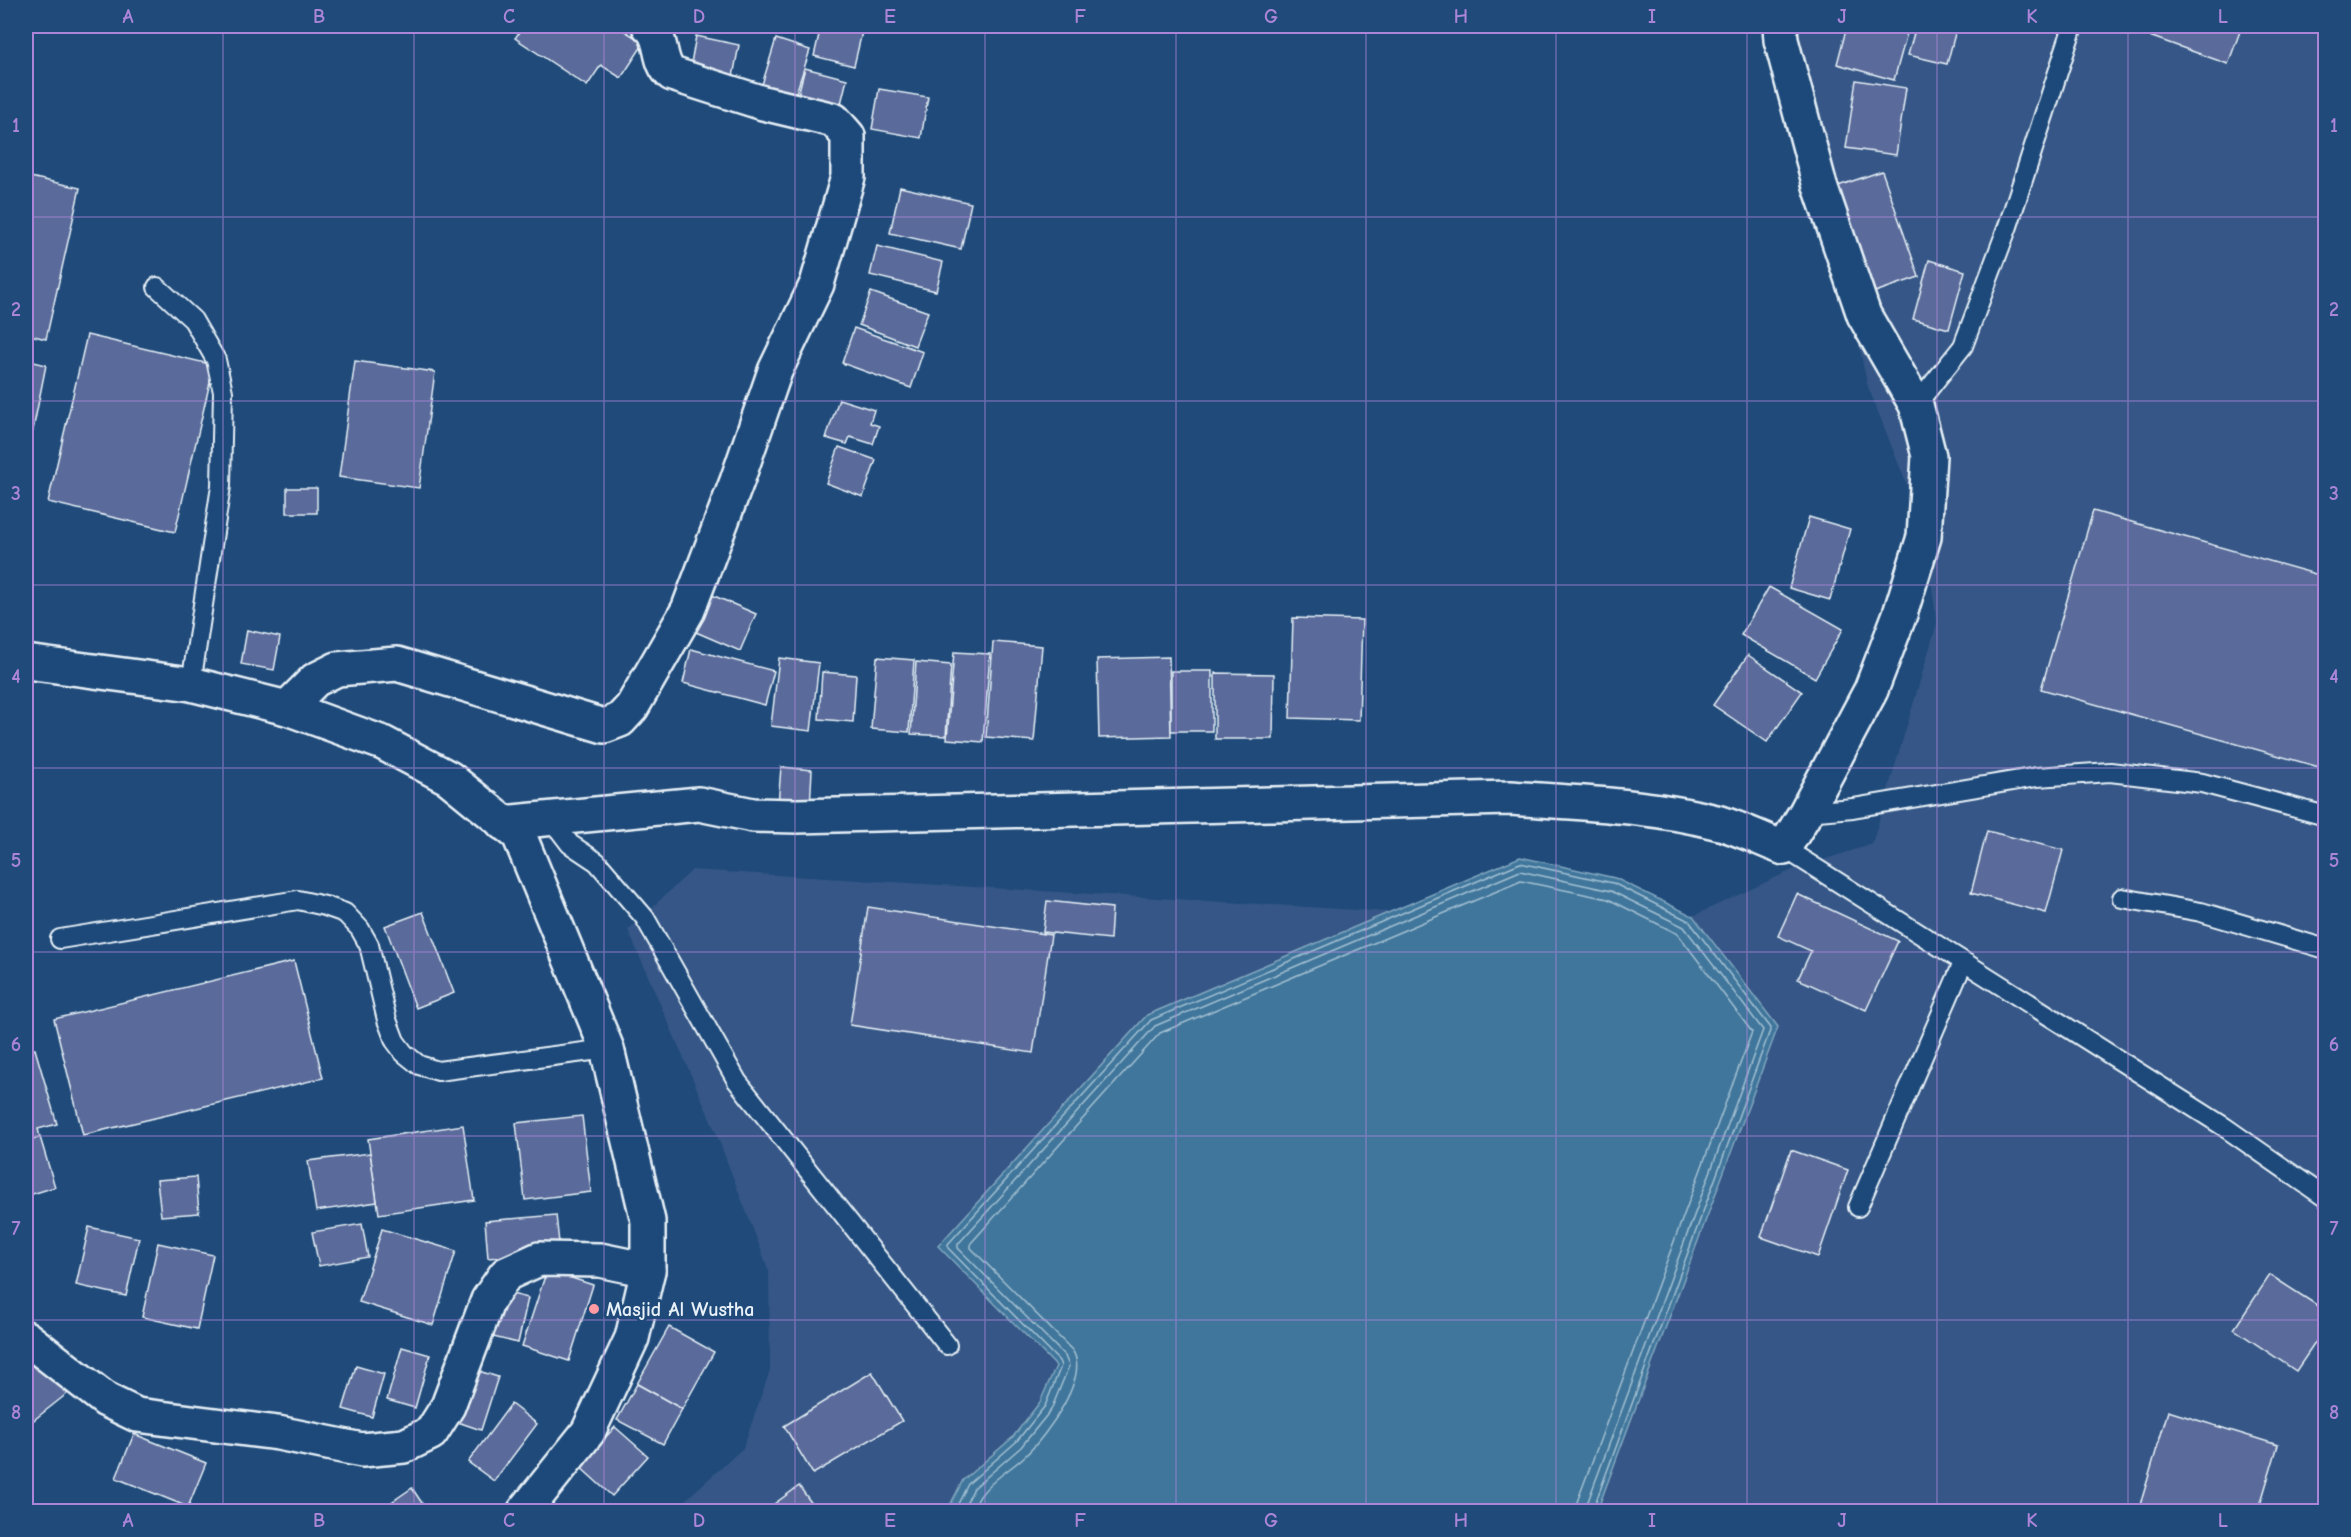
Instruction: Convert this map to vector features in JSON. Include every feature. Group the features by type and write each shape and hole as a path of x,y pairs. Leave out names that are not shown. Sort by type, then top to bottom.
{"street":[{"path":"286,708 315,680 337,669 398,664 604,726 620,720 632,707 688,610 737,481 775,371 817,284 848,177 849,136 834,120 763,103 672,74 666,69 655,30 649,26"},
{"path":"503,823 699,804 753,815 797,816 1510,798 1666,811 1722,824 1784,848 1806,812 1871,690 1900,614 1924,537 1929,456 1916,405 1864,315 1820,186 1781,40 1780,26"},
{"path":"26,662 191,684 286,708 383,743 449,778 519,835 607,1049 648,1221 648,1270 632,1338 588,1432 524,1512"},
{"path":"26,1338 106,1400 137,1414 278,1433 362,1450 404,1446 431,1433 448,1406 488,1300 506,1274 539,1259 600,1260 648,1270"}],"lane":[{"path":"1916,405 1963,346 2008,226 2073,26"},
{"path":"157,287 193,320 216,360 223,392 221,486 191,684"},
{"path":"1806,812 1853,808 2037,777 2110,772 2202,783 2325,816"},
{"path":"551,819 570,844 597,862 645,918 738,1081 947,1344"},
{"path":"1784,848 2223,1126 2325,1198"},
{"path":"2122,898 2201,912 2325,949"},
{"path":"60,939 298,900 345,913 360,929 369,945 387,1020 395,1041 404,1053 419,1065 438,1071 607,1049"},
{"path":"1858,1207 1963,963"}],"shaded area":[{"path":"1797,26 2325,26 2325,1511 1597,1512 1778,1028 1693,916 1792,870 1872,844 1937,623 1923,526 1867,384 1797,44"},
{"path":"692,870 1390,912 1147,1015 938,1247 1056,1366 1040,1402 1012,1438 963,1480 947,1512 673,1511 743,1448 770,1370 769,1271 714,1128 628,930"}],"water":[{"path":"1520,857 1615,878 1693,916 1778,1027 1597,1511 947,1511 963,1480 1012,1438 1040,1402 1056,1366 938,1246 1147,1015"}],"building":[{"path":"524,26 617,26 644,43 621,78 601,65 587,86 515,38"},
{"path":"753,26 781,26 779,34"},
{"path":"821,26 862,32 854,66 814,56"},
{"path":"1847,26 1909,26 1894,80 1837,64"},
{"path":"1916,26 1957,26 1947,64 1908,55"},
{"path":"2128,26 2242,26 2228,64 2127,28"},
{"path":"696,36 739,45 732,82 689,74"},
{"path":"776,39 810,50 794,99 761,88"},
{"path":"805,68 847,79 838,116 795,106"},
{"path":"1856,80 1906,88 1896,155 1846,148"},
{"path":"879,89 928,97 921,138 872,129"},
{"path":"1882,171 1919,277 1875,292 1838,186"},
{"path":"26,176 80,188 46,339 26,334"},
{"path":"900,187 971,203 961,249 890,233"},
{"path":"877,246 943,262 936,291 870,275"},
{"path":"1929,260 1965,271 1949,329 1913,319"},
{"path":"871,292 928,312 915,346 859,325"},
{"path":"854,328 923,352 911,388 842,363"},
{"path":"87,335 214,365 175,532 48,502"},
{"path":"26,360 46,365 26,465"},
{"path":"355,361 435,372 419,488 339,477"},
{"path":"839,399 874,410 870,423 879,426 873,444 850,437 847,444 826,438"},
{"path":"839,447 876,460 863,497 826,483"},
{"path":"287,488 317,488 317,513 287,513"},
{"path":"2093,511 2326,577 2326,769 2041,689"},
{"path":"1809,517 1850,529 1830,600 1789,588"},
{"path":"1769,587 1843,629 1815,678 1741,635"},
{"path":"705,592 756,614 740,651 689,629"},
{"path":"1293,618 1362,620 1359,720 1290,718"},
{"path":"247,630 280,637 274,670 241,664"},
{"path":"993,642 1042,646 1034,741 986,737"},
{"path":"691,649 774,671 765,705 683,683"},
{"path":"954,652 990,654 983,742 947,739"},
{"path":"1748,655 1802,692 1767,742 1713,705"},
{"path":"877,657 914,660 909,732 871,729"},
{"path":"1169,657 1171,736 1099,738 1097,659"},
{"path":"779,658 819,663 811,731 771,726"},
{"path":"916,662 951,665 946,736 911,734"},
{"path":"1171,671 1212,671 1212,731 1171,731"},
{"path":"822,672 856,675 853,722 819,719"},
{"path":"1215,673 1274,674 1273,739 1215,739"},
{"path":"781,767 812,770 810,808 778,805"},
{"path":"1987,831 2063,850 2046,913 1971,893"},
{"path":"1797,894 1898,941 1866,1010 1798,979 1811,951 1778,936"},
{"path":"1047,901 1112,908 1110,939 1043,932"},
{"path":"868,907 1051,935 1033,1053 850,1025"},
{"path":"423,912 454,993 416,1008 385,926"},
{"path":"294,961 323,1078 83,1135 54,1019"},
{"path":"35,1049 57,1124 38,1129 40,1137 26,1142 26,1052"},
{"path":"582,1116 591,1192 525,1200 516,1123"},
{"path":"463,1125 474,1200 379,1214 368,1139"},
{"path":"40,1137 55,1187 26,1196 26,1142"},
{"path":"1791,1150 1848,1170 1818,1257 1761,1237"},
{"path":"370,1153 377,1202 316,1211 308,1161"},
{"path":"196,1177 199,1213 161,1216 157,1180"},
{"path":"556,1215 560,1252 488,1258 485,1221"},
{"path":"362,1224 368,1257 319,1266 312,1232"},
{"path":"89,1227 139,1238 126,1296 76,1285"},
{"path":"382,1229 456,1251 433,1325 359,1302"},
{"path":"158,1243 213,1255 197,1329 142,1317"},
{"path":"547,1270 593,1285 569,1361 522,1346"},
{"path":"2270,1275 2326,1311 2326,1327 2296,1371 2234,1329"},
{"path":"496,1290 528,1298 518,1343 485,1335"},
{"path":"669,1327 714,1352 682,1409 637,1384"},
{"path":"402,1347 430,1355 415,1408 387,1400"},
{"path":"39,1359 68,1393 30,1423 26,1418 26,1370"},
{"path":"356,1366 384,1374 372,1417 343,1409"},
{"path":"469,1368 498,1377 481,1430 452,1420"},
{"path":"872,1372 902,1421 813,1474 784,1426"},
{"path":"637,1384 682,1409 663,1444 617,1420"},
{"path":"511,1404 537,1424 494,1481 468,1462"},
{"path":"2168,1411 2278,1445 2258,1512 2138,1512"},
{"path":"615,1427 648,1456 612,1496 579,1466"},
{"path":"134,1434 206,1463 188,1507 116,1478"},
{"path":"799,1486 818,1512 763,1512"},
{"path":"412,1488 428,1512 377,1512"}],"place":[{"name":"Masjid Al Wustha","path":"594,1309"}]}
